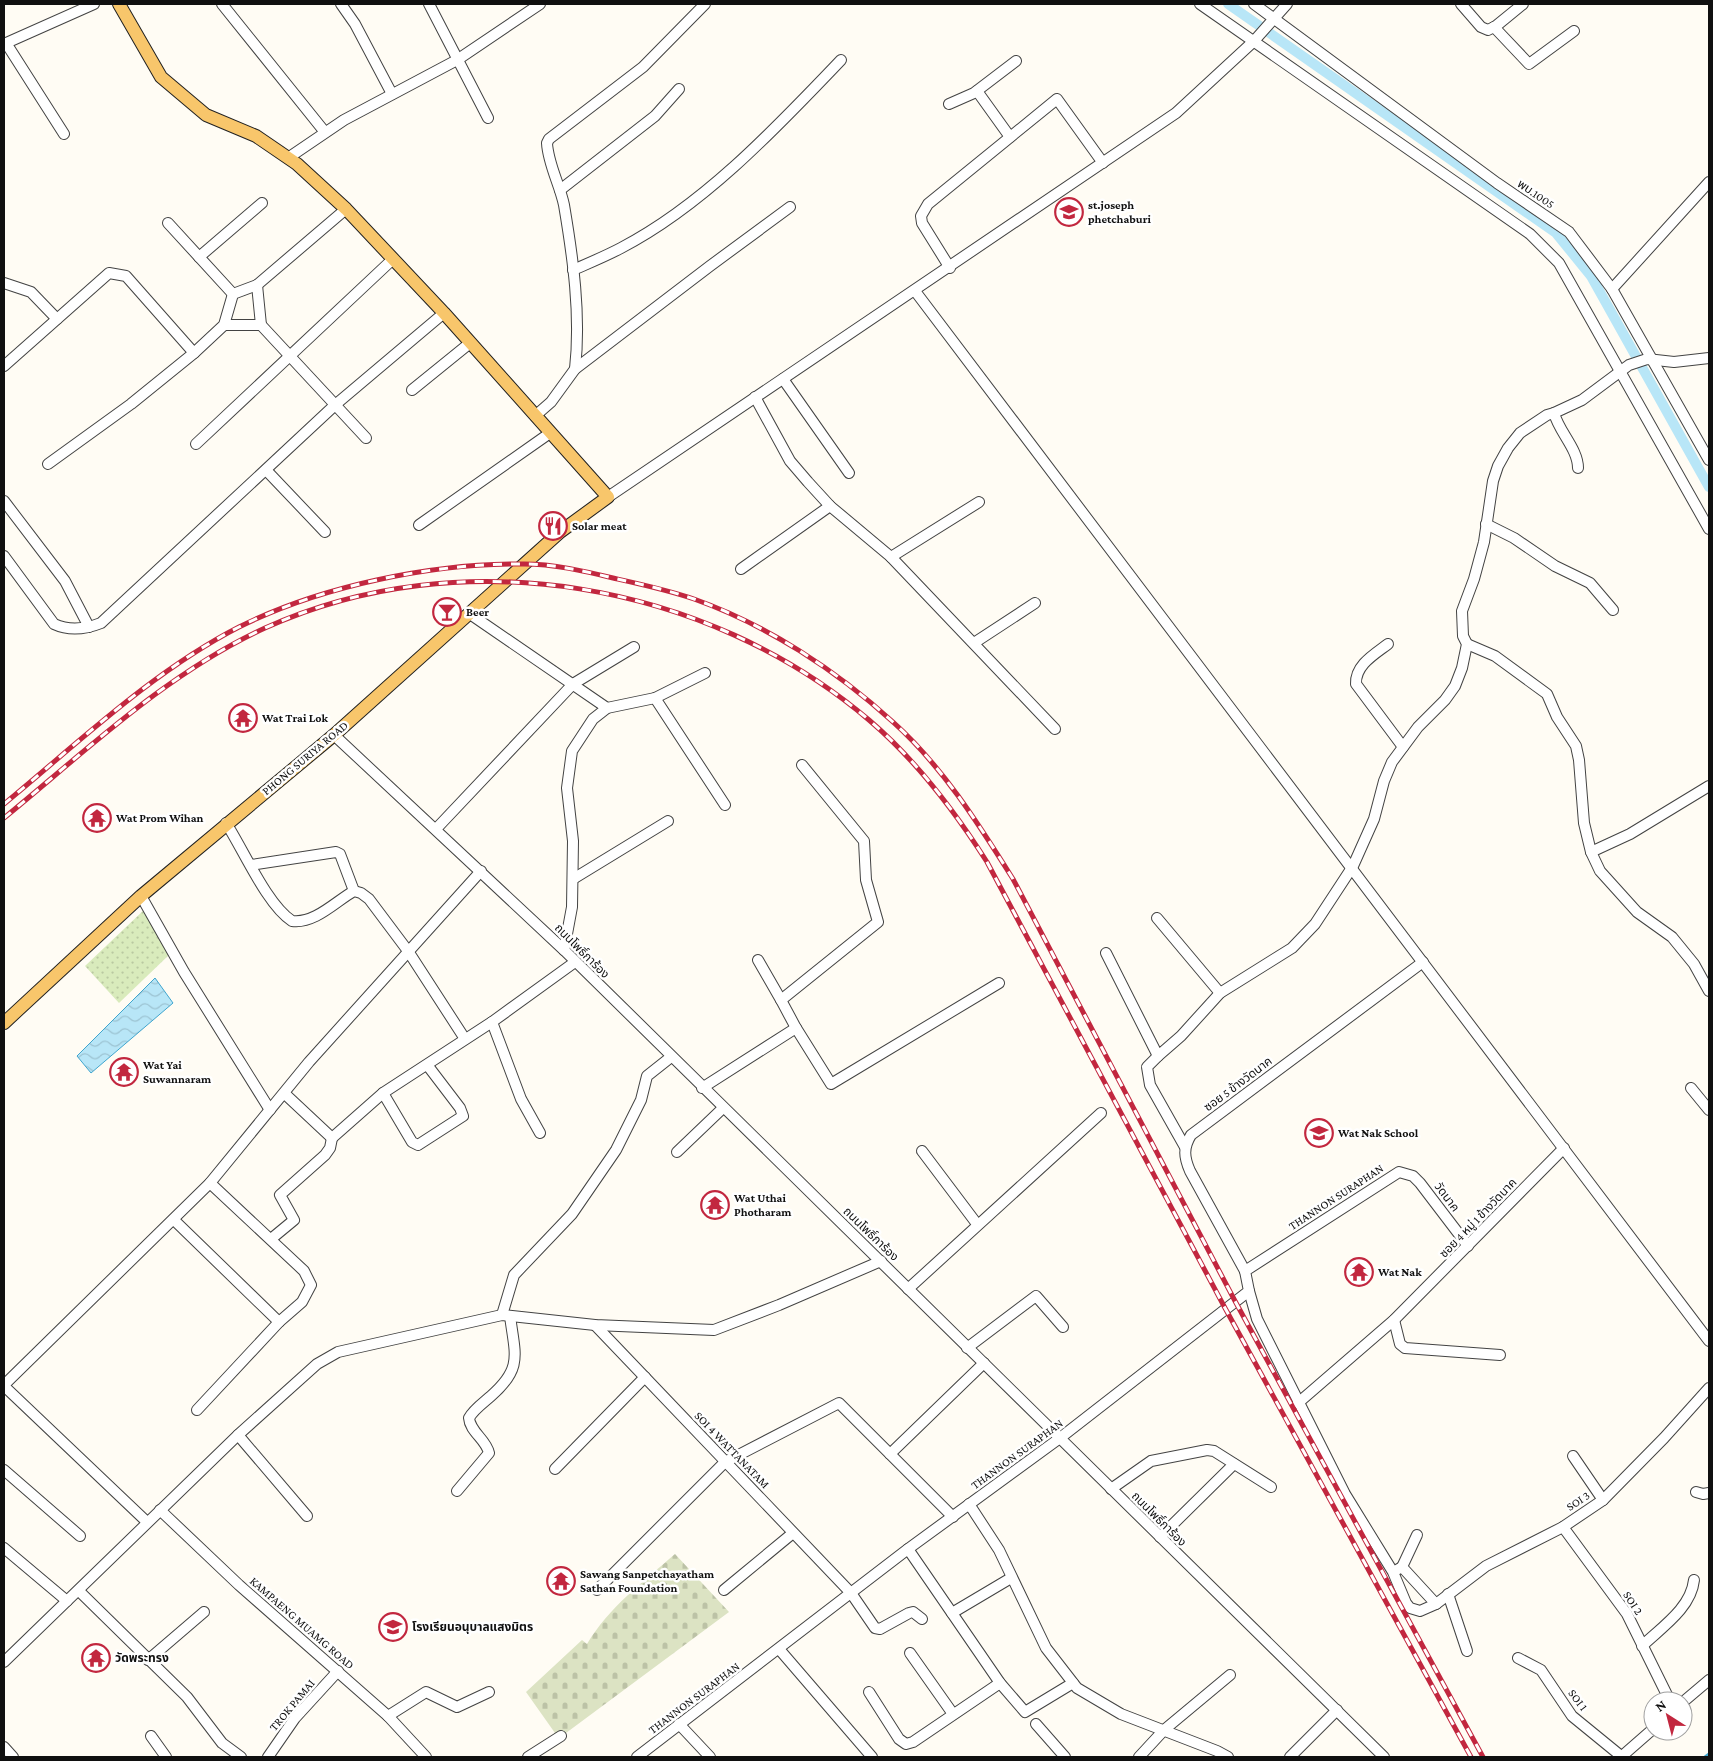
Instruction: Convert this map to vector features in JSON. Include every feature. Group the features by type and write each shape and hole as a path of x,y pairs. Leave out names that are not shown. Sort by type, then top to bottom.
{"main road":[{"path":"119,4 161,78 206,115 256,136 288,158 346,209 444,313 608,497"},
{"name":"PHONG SURIYA ROAD","path":"4,1023 141,896 226,823 334,735 560,532 608,497"}],"street":[{"path":"64,134 5,44 94,4"},
{"path":"222,4 324,132"},
{"path":"341,4 355,24 392,94"},
{"path":"429,4 488,118"},
{"path":"288,158 324,132 457,60 540,4"},
{"path":"576,369 578,333 573,270 560,190 548,148 549,139 643,67 705,4"},
{"path":"1200,4 1522,229 1542,245 1559,263 1624,368 1709,529"},
{"name":"พบ.1005","path":"1254,4 1270,20 1497,183 1569,232 1612,290 1709,460"},
{"path":"608,497 916,291 1176,113 1254,41 1270,20 1287,4"},
{"path":"1461,4 1483,28 1494,27 1523,4"},
{"path":"1494,27 1530,64 1574,31"},
{"path":"573,270 622,248 703,193 768,136 841,60"},
{"path":"949,104 977,91 1016,61"},
{"path":"560,190 655,116 679,89"},
{"path":"977,91 1010,137"},
{"path":"950,268 922,223 921,216 928,204 1058,99 1103,163"},
{"path":"1612,290 1709,182"},
{"path":"199,258 262,203"},
{"path":"534,416 551,402 576,369 790,207"},
{"path":"233,294 257,285 346,209"},
{"path":"168,223 233,294"},
{"path":"196,444 393,260"},
{"path":"4,365 109,273 126,276 194,353"},
{"path":"4,283 31,292 57,319"},
{"path":"257,285 260,324 366,438"},
{"path":"916,291 1708,1337"},
{"path":"48,464 131,404 194,353 224,325 233,294"},
{"path":"4,556 54,624 74,628 89,628 107,619 335,405 444,313"},
{"path":"224,325 260,324"},
{"path":"412,390 470,343"},
{"path":"1249,1291 1245,1272 1190,1171 1186,1161 1185,1147 1150,1085 1148,1067 1220,993 1292,948 1315,924 1352,868 1374,819 1384,781 1392,762 1403,746 1455,686 1462,668 1467,644 1463,636 1462,611 1474,579 1493,481 1508,448 1520,433 1547,415 1582,400 1624,368 1650,359 1674,362 1709,358"},
{"path":"783,379 849,473"},
{"path":"756,397 790,461 830,506 891,557 1055,729"},
{"path":"1554,413 1578,460 1578,468"},
{"path":"419,525 550,433"},
{"path":"266,470 325,532"},
{"path":"4,501 65,581 89,628"},
{"path":"891,557 979,502"},
{"path":"741,568 830,506"},
{"path":"1486,524 1514,538 1555,566 1586,580 1597,589 1613,610"},
{"path":"974,643 1035,603"},
{"path":"470,614 607,708"},
{"path":"1388,644 1359,669 1356,684 1403,746"},
{"path":"1467,644 1495,656 1547,694 1578,753 1584,823 1591,852 1600,871 1637,912 1672,937 1683,950 1709,991"},
{"path":"436,829 572,684 634,648"},
{"path":"564,950 572,907 574,841 567,788 572,752 593,719 607,708 655,698 704,673"},
{"path":"655,698 725,805"},
{"name":"ถนนโพธิ์การ้อง","path":"334,735 564,950 702,1088 881,1261 967,1348 1384,1757"},
{"path":"781,1000 878,922 866,880 864,841 802,765"},
{"path":"1591,852 1630,834 1709,786"},
{"path":"573,880 668,821"},
{"path":"226,823 268,894 280,910 292,921 301,921 320,913 354,891 361,893 377,908 408,951 465,1039"},
{"path":"251,865 336,852 340,854 354,891"},
{"path":"147,1522 4,1386 210,1183 285,1094 309,1062 481,871"},
{"path":"141,896 184,972 270,1110"},
{"path":"1157,918 1220,993"},
{"path":"1106,954 1158,1056"},
{"path":"758,960 796,1028 831,1084 998,983"},
{"path":"271,1239 294,1220 280,1195 325,1155 330,1148 332,1138 383,1093 428,1066 575,962"},
{"name":"ซอย 5 ข้างวัดนาค","path":"1185,1147 1191,1135 1423,962"},
{"path":"492,1022 521,1099 540,1133"},
{"path":"702,1088 796,1028"},
{"path":"457,1492 489,1453 486,1445 470,1424 468,1418 500,1389 514,1370 514,1345 506,1315 514,1275 572,1214 616,1150 641,1100 647,1076 671,1057"},
{"path":"383,1093 412,1142 418,1145 463,1116 460,1108 428,1066"},
{"path":"1691,1088 1709,1110"},
{"path":"285,1094 332,1138"},
{"path":"676,1152 723,1108"},
{"path":"908,1289 1101,1113"},
{"name":"ซอย 4 หมู่ 1 ข้างวัดนาค","path":"1298,1404 1394,1320 1564,1148"},
{"path":"922,1151 978,1224"},
{"name":"THANNON SURAPHAN","path":"1245,1272 1399,1172"},
{"name":"วัดนาค","path":"1399,1172 1413,1176 1420,1182 1468,1246"},
{"path":"197,1410 279,1322 302,1302 311,1285 304,1271 210,1183"},
{"path":"174,1220 279,1322"},
{"path":"4,1662 238,1435 317,1364 338,1352 506,1315 595,1325 714,1330 779,1305 881,1261"},
{"name":"THANNON SURAPHAN","path":"636,1757 908,1549 1060,1438 1249,1291"},
{"name":"SOI 3","path":"1249,1291 1257,1320 1345,1494 1398,1570 1436,1604"},
{"path":"967,1348 1036,1296 1063,1327"},
{"path":"1394,1320 1400,1344 1405,1348 1500,1356"},
{"name":"SOI 4 WATTANATAM","path":"595,1325 851,1593 878,1630 909,1612 916,1614 922,1619"},
{"path":"890,1454 984,1363"},
{"path":"555,1468 645,1377"},
{"name":"SOI 3","path":"1398,1570 1406,1603 1410,1608 1420,1611 1436,1604 1498,1559 1563,1527 1603,1500 1664,1438 1709,1388"},
{"path":"597,1590 725,1462 839,1403 953,1517"},
{"path":"238,1435 307,1516"},
{"path":"1112,1489 1151,1461 1198,1451 1214,1451 1271,1487"},
{"path":"1573,1456 1603,1500"},
{"path":"1160,1537 1234,1464"},
{"path":"4,1470 80,1536"},
{"path":"1696,1492 1709,1493"},
{"path":"969,1504 999,1550 1046,1648 1077,1688 1121,1714 1217,1750 1228,1757"},
{"name":"KAMPAENG MUAMG ROAD","path":"160,1510 239,1585 388,1716 426,1757"},
{"name":"SOI 2","path":"1563,1527 1627,1614 1665,1691"},
{"path":"724,1590 793,1533"},
{"path":"1398,1570 1417,1536"},
{"path":"4,1548 67,1601"},
{"path":"908,1549 1000,1683 1025,1712 1073,1683"},
{"path":"952,1613 1011,1578"},
{"path":"1642,1646 1687,1602 1692,1592 1694,1580"},
{"path":"78,1591 187,1697 222,1743 241,1757"},
{"path":"1448,1594 1467,1651"},
{"path":"148,1660 204,1612"},
{"path":"779,1649 872,1757"},
{"path":"910,1653 953,1714"},
{"name":"SOI 1","path":"1518,1658 1541,1670 1572,1716 1621,1757"},
{"name":"TROK PAMAI","path":"268,1757 295,1718 338,1671"},
{"path":"1139,1757 1164,1730 1230,1675"},
{"path":"1693,1694 1709,1680"},
{"path":"868,1692 899,1739 906,1744 913,1742 1000,1683"},
{"path":"388,1716 426,1692 457,1707 489,1692"},
{"path":"1290,1757 1337,1710"},
{"path":"679,1724 710,1757"},
{"path":"1036,1724 1065,1757"},
{"path":"151,1736 166,1757"},
{"path":"528,1757 561,1736"},
{"path":"1621,1757 1643,1738"},
{"path":"4,1747 14,1757"}],"green space":[{"path":"145,909 170,954 119,1003 85,966"},
{"path":"675,1554 729,1612 566,1733 555,1733 526,1692 582,1640 587,1644 616,1606"}],"water":[{"path":"155,978 173,1003 91,1073 77,1056"}],"waterway":[{"path":"1228,4 1556,233 1591,276 1709,487"},
{"path":"1705,1757 1709,1754"}],"railway":[{"path":"4,804 146,686 207,645 239,627 271,612 305,600 341,589 415,573 489,565 535,564 569,568 654,587 694,599 748,622 824,667 848,684 893,722 928,757 958,796 1013,879 1235,1301 1483,1757"},
{"path":"4,818 129,714 161,690 229,646 265,628 341,601 419,585 500,582 580,589 658,607 734,635 805,673 869,720 903,752 948,805 987,862 1225,1308 1471,1757"}],"place":[{"name":"st.joseph phetchaburi","path":"1069,212"},
{"name":"Solar meat","path":"553,526"},
{"name":"Beer","path":"447,612"},
{"name":"Wat Trai Lok","path":"243,718"},
{"name":"Wat Prom Wihan","path":"97,818"},
{"name":"Wat Yai Suwannaram","path":"124,1072"},
{"name":"Wat Nak School","path":"1319,1133"},
{"name":"Wat Uthai Photharam","path":"715,1205"},
{"name":"Wat Nak","path":"1359,1272"},
{"name":"Sawang Sanpetchayatham Sathan Foundation","path":"561,1581"},
{"name":"โรงเรียนอนุบาลแสงมิตร","path":"393,1627"},
{"name":"วัดพระทรง","path":"96,1658"}]}
